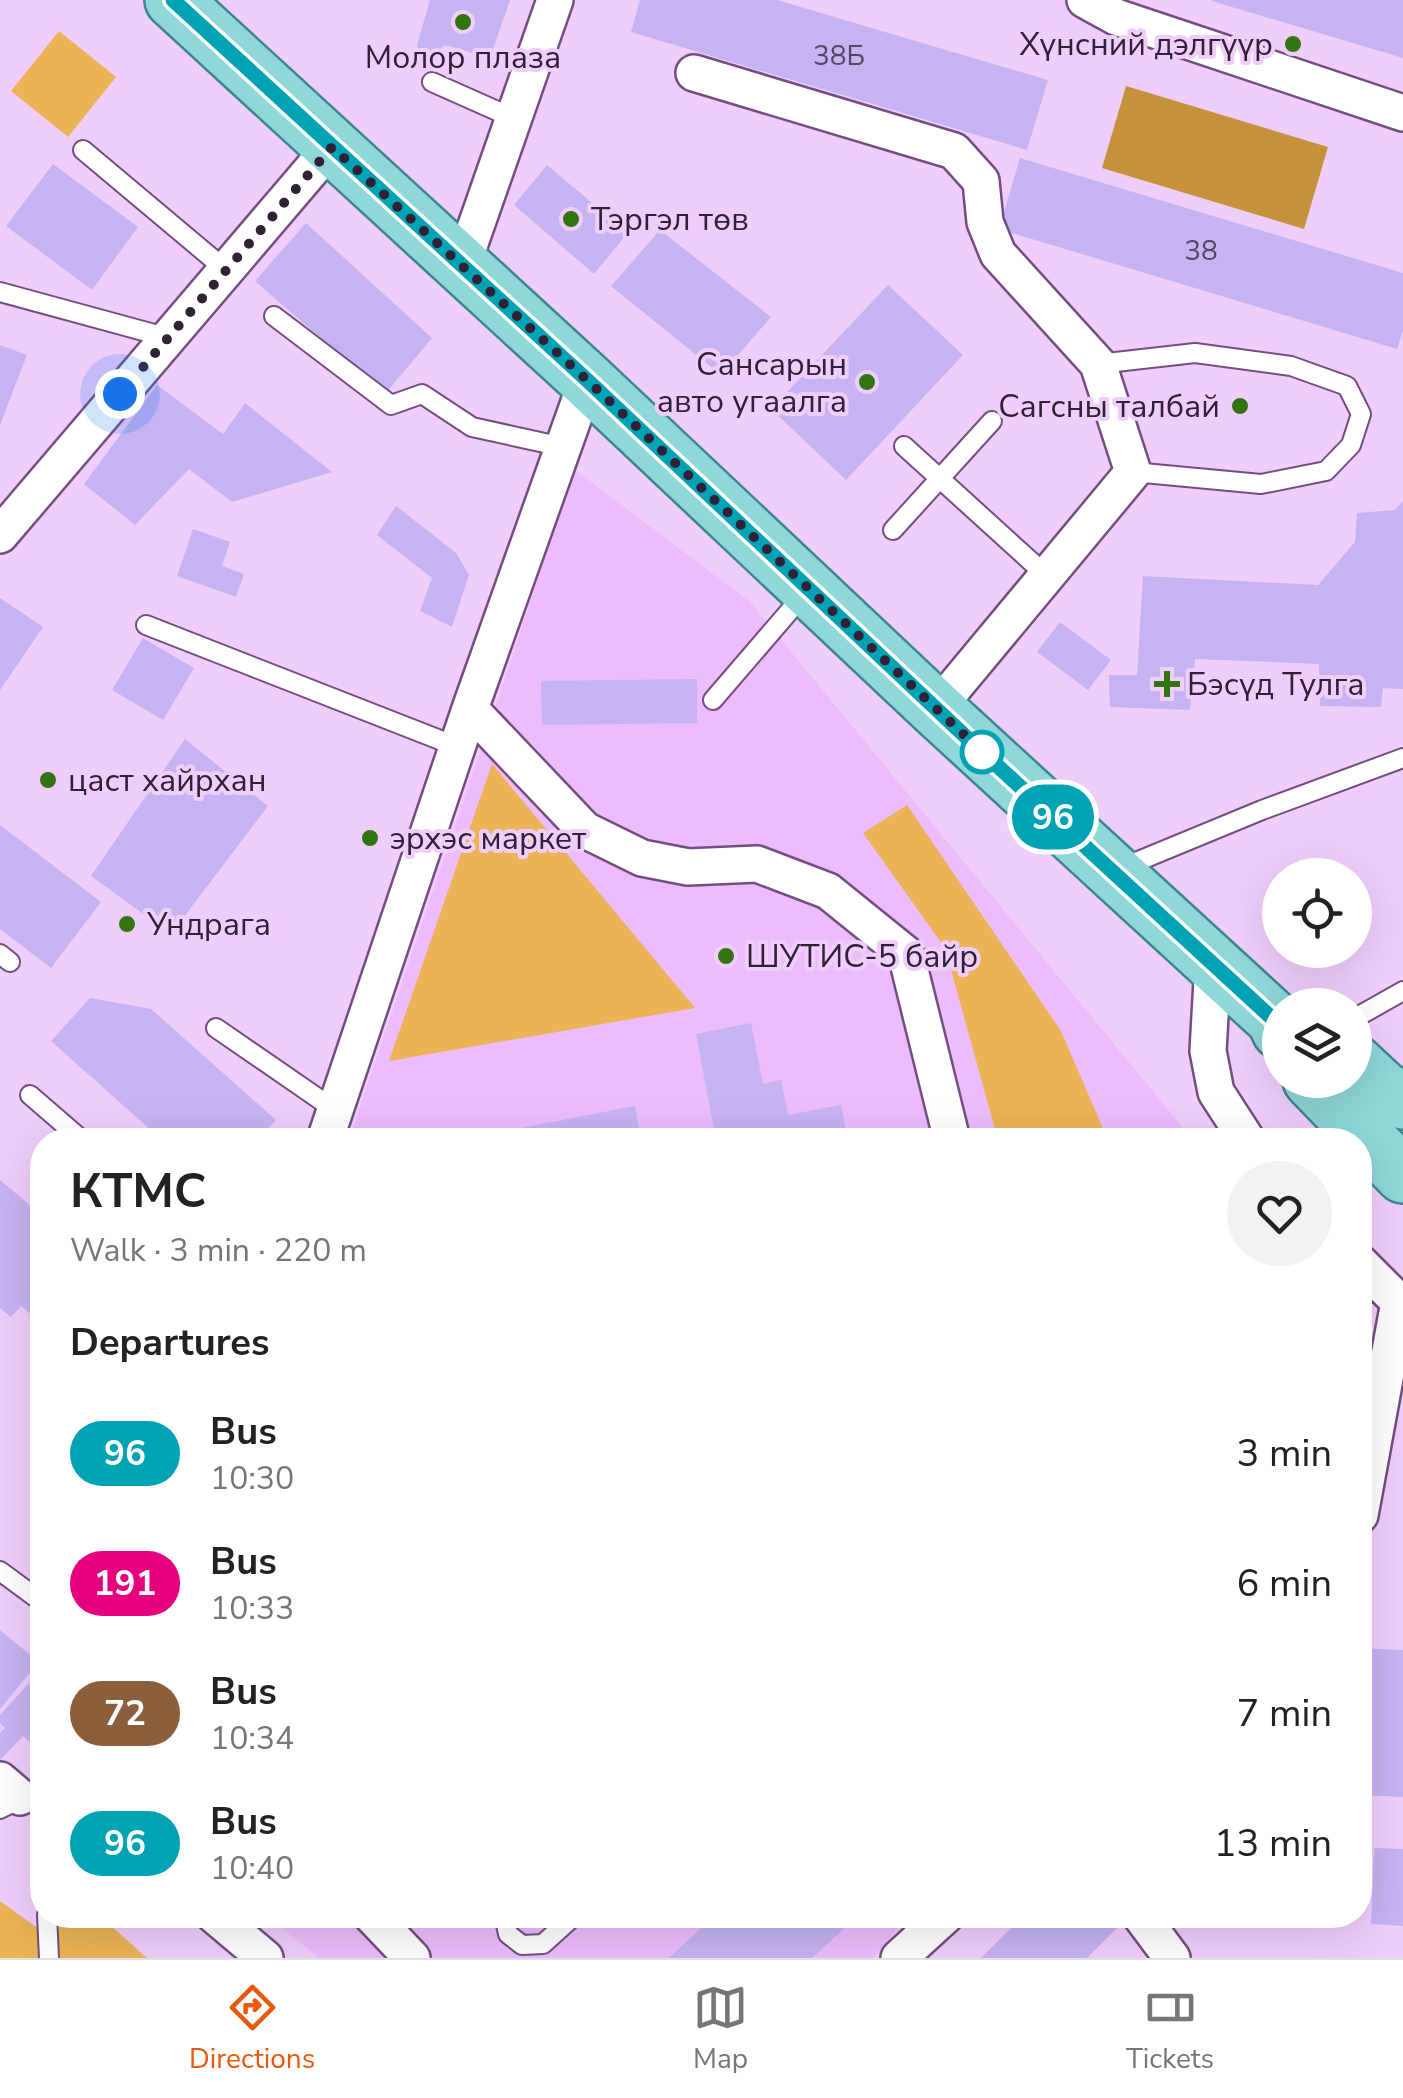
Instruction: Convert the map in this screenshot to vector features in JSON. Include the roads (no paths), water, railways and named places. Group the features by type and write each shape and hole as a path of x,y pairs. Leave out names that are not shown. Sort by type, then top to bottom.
{"main road":[{"path":"197,9 332,147 1262,1009"},
{"path":"1372,1079 1403,1101"},
{"path":"1328,1098 1357,1128"},
{"path":"1372,1144 1403,1176"}],"street":[{"path":"462,266 555,0"},
{"path":"1085,0 1116,17 1403,113"},
{"path":"694,73 954,151 981,181 985,222 998,254 1098,364 1133,472 936,709"},
{"path":"0,535 332,147"},
{"path":"330,1125 587,380"},
{"path":"470,710 585,830 642,858 688,867 757,864 828,891 906,954 949,1128"},
{"path":"1213,963 1210,1065 1216,1092 1239,1128"},
{"path":"1372,1275 1401,1304 1372,1453"},
{"path":"229,1928 265,1958"},
{"path":"383,1928 412,1958"},
{"path":"898,1958 931,1928"}],"lane":[{"path":"432,82 513,118"},
{"path":"82,150 226,270"},
{"path":"0,292 169,338"},
{"path":"274,316 390,405 422,394 472,427 563,447"},
{"path":"1098,364 1195,353 1291,366 1347,386 1362,414 1351,445 1326,471 1261,484 1133,472"},
{"path":"893,530 992,421"},
{"path":"904,446 1047,576"},
{"path":"713,700 809,588"},
{"path":"146,625 458,746"},
{"path":"1111,872 1403,758"},
{"path":"1372,1008 1403,991"},
{"path":"216,1028 330,1125"},
{"path":"30,1095 68,1128"},
{"path":"0,1571 30,1593"},
{"path":"47,1928 48,1958"},
{"path":"507,1928 508,1934 522,1945 542,1944 560,1928"}],"place":[{"name":"Молор плаза","path":"463,22"},
{"name":"Хүнсний дэлгүүр","path":"1293,44"},
{"name":"Тэргэл төв","path":"571,219"},
{"name":"Cансарын авто угаалга","path":"867,382"},
{"name":"Сагсны талбай","path":"1240,406"},
{"name":"Бэсүд Тулга","path":"1167,684"},
{"name":"цаст хайрхан","path":"48,780"},
{"name":"эрхэс маркет","path":"370,838"},
{"name":"Ундрага","path":"127,924"},
{"name":"ШУТИС-5 байр","path":"726,956"}]}
